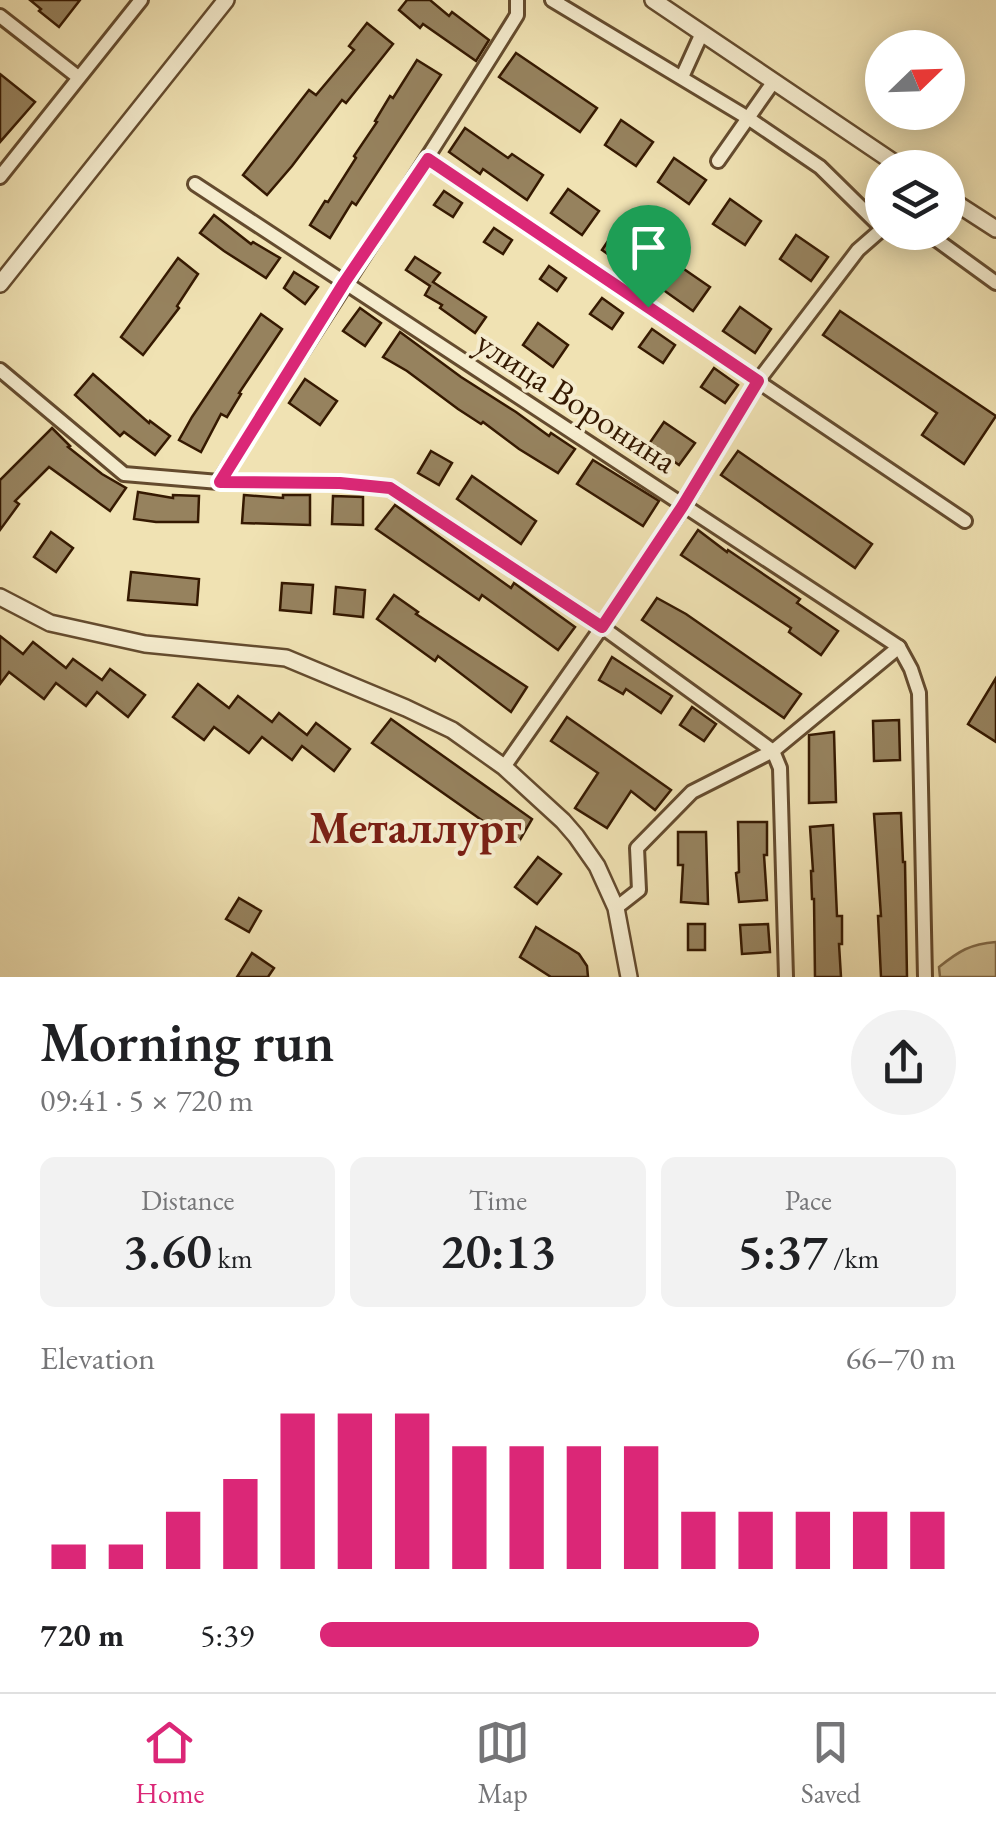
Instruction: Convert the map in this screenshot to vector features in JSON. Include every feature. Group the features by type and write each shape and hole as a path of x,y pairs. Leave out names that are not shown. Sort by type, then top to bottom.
{"street":[{"path":"0,177 141,0"},
{"path":"0,284 226,0"},
{"path":"220,482 517,15 517,0"},
{"path":"552,0 748,118 820,167 865,211"},
{"path":"653,0 875,150"},
{"path":"0,16 78,77"},
{"path":"682,77 702,32"},
{"path":"718,161 774,82"},
{"path":"428,159 965,521"},
{"name":"улица Воронина","path":"195,184 898,647"},
{"path":"965,209 996,229"},
{"path":"504,768 682,507 758,381 865,244"},
{"path":"951,250 996,283"},
{"path":"0,370 124,474 390,488 602,627 773,751 780,768 786,977"},
{"path":"0,597 50,623 126,640 286,658 452,730 504,768 576,836 597,866 616,908 629,977"},
{"path":"616,908 639,890 637,848 692,792 773,751 898,647 919,692 925,977"}],"shaded area":[{"path":"996,942 996,977 940,977 939,967 959,953"}],"building":[{"path":"30,0 80,0 59,27"},
{"path":"407,0 430,0 489,40 476,61 423,24 420,28 399,10"},
{"path":"367,23 393,44 346,103 342,100 267,195 243,175 309,90 316,95 354,50 349,46"},
{"path":"516,53 597,108 580,132 499,77"},
{"path":"417,60 441,75 330,238 310,225 356,158 390,96 393,98"},
{"path":"0,74 35,102 0,142"},
{"path":"621,120 653,142 636,166 605,145"},
{"path":"465,128 508,158 512,154 543,175 527,200 483,169 480,174 449,152"},
{"path":"674,158 706,180 689,204 658,182"},
{"path":"568,189 599,211 582,235 551,213"},
{"path":"444,191 462,203 453,217 434,205"},
{"path":"730,199 761,221 745,245 713,224"},
{"path":"214,215 251,244 280,258 266,278 200,233"},
{"path":"618,226 650,248 633,272 602,250"},
{"path":"494,228 512,240 503,254 484,242"},
{"path":"796,235 828,257 811,281 780,259"},
{"path":"415,257 440,273 433,282 486,317 475,333 425,295 430,286 406,270"},
{"path":"178,258 198,274 179,308 143,355 121,337"},
{"path":"678,265 710,287 693,311 662,289"},
{"path":"549,266 566,278 557,291 540,279"},
{"path":"294,272 318,287 305,304 284,288"},
{"path":"602,298 623,313 612,329 590,314"},
{"path":"740,307 771,329 755,353 723,331"},
{"path":"360,308 381,323 365,346 343,331"},
{"path":"840,311 996,416 964,464 922,435 937,413 823,335"},
{"path":"261,314 282,329 227,417 221,414 201,452 179,440"},
{"path":"538,323 568,345 553,367 523,345"},
{"path":"652,329 675,345 663,363 639,347"},
{"path":"400,332 549,436 551,433 575,449 558,473 383,357"},
{"path":"714,368 738,385 725,403 701,387"},
{"path":"93,374 149,423 170,436 155,455 124,432 120,436 75,395"},
{"path":"305,379 337,401 320,425 289,403"},
{"path":"664,422 695,443 679,465 649,444"},
{"path":"52,428 68,447 126,488 110,511 49,467 15,501 19,504 0,530 0,480"},
{"path":"431,451 452,463 439,485 418,473"},
{"path":"738,451 872,544 855,568 721,475"},
{"path":"593,460 659,501 643,526 577,484"},
{"path":"472,476 536,521 521,544 457,499"},
{"path":"138,492 173,498 199,496 198,522 134,519"},
{"path":"244,495 310,495 310,525 242,523"},
{"path":"333,496 363,497 363,525 332,524"},
{"path":"395,505 511,588 514,583 575,627 558,650 482,595 479,600 376,529"},
{"path":"698,530 800,599 797,603 838,631 821,655 789,632 791,628 681,555"},
{"path":"51,532 73,548 56,572 34,557"},
{"path":"131,572 199,579 197,605 128,600"},
{"path":"282,583 313,585 311,613 280,610"},
{"path":"336,587 365,590 363,617 334,614"},
{"path":"394,595 416,614 527,687 511,712 438,656 435,661 377,619"},
{"path":"657,598 801,694 784,718 642,620"},
{"path":"0,636 23,654 33,642 66,668 73,659 102,680 110,669 145,695 128,717 97,692 86,706 56,683 44,699 9,672 0,684"},
{"path":"612,657 672,696 661,713 626,689 623,694 599,680"},
{"path":"996,678 996,742 968,724"},
{"path":"198,684 229,708 238,696 272,722 279,713 307,735 316,723 350,749 334,771 302,746 292,760 262,737 249,753 214,727 204,740 173,717"},
{"path":"692,707 716,724 704,741 680,725"},
{"path":"567,717 671,790 655,810 631,791 607,828 575,808 598,773 551,741"},
{"path":"391,719 532,819 517,845 372,743"},
{"path":"899,720 900,760 874,761 873,721"},
{"path":"834,732 836,802 809,803 809,735"},
{"path":"901,813 907,977 881,977 874,814"},
{"path":"738,822 767,822 767,900 739,902"},
{"path":"833,825 837,916 842,916 841,977 815,977 810,827"},
{"path":"678,832 706,832 708,904 681,902 683,865 678,865"},
{"name":"Металлург","path":"538,857 561,874 537,904 515,887"},
{"path":"239,898 261,911 249,932 226,919"},
{"path":"688,924 705,924 705,950 688,950"},
{"path":"768,924 770,952 742,954 740,925"},
{"path":"536,927 579,954 587,966 588,977 551,977 520,957"},
{"path":"252,953 274,968 268,977 237,977"}],"district":[{"name":"Металлург","path":"415,827"}],"route":[{"path":"428,159 648,307 758,381 682,507 602,627 390,488 340,483 220,482 344,283 428,159"}]}
